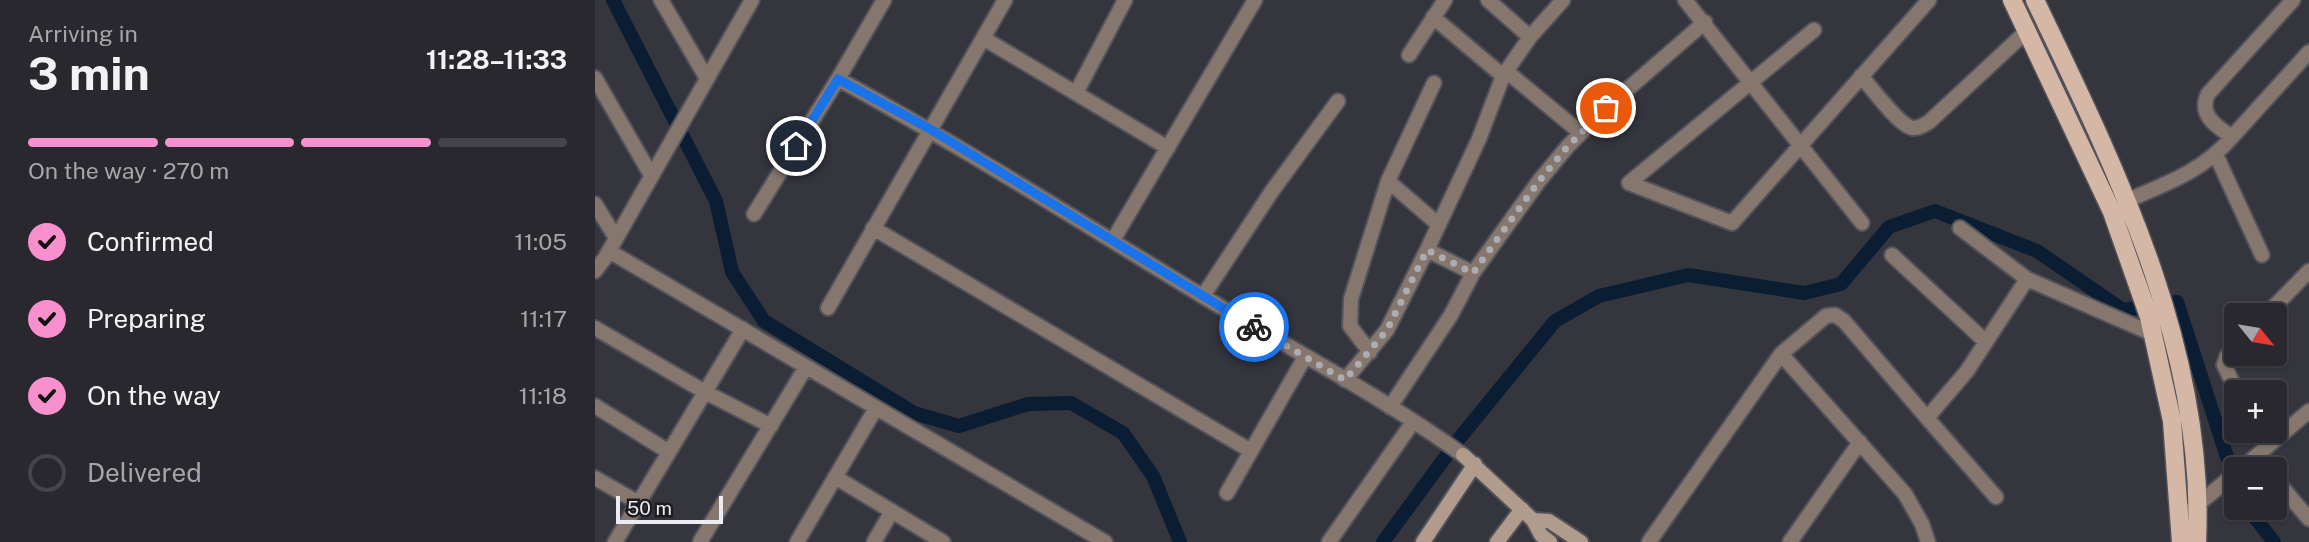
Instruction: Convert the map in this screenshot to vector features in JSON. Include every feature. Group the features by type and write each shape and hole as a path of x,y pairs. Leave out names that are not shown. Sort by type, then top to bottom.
{"main road":[{"path":"2012,0 2112,212 2190,421 2199,504 2197,542"},
{"path":"2035,0 2128,200 2154,278 2157,327 2172,421 2181,542"},
{"path":"2120,235 2137,226"}],"street":[{"path":"661,0 706,77"},
{"path":"595,271 752,0"},
{"path":"754,214 884,0"},
{"path":"828,308 1005,0"},
{"path":"1076,93 1125,0"},
{"path":"1113,240 1255,0"},
{"path":"1409,55 1445,0"},
{"path":"1488,0 1530,37"},
{"path":"1685,0 1862,223"},
{"path":"1814,30 1629,183 1732,223 1929,0"},
{"path":"2232,137 2208,118 2204,102 2208,94 2293,0"},
{"path":"1345,380 1387,330 1479,139 1505,74 1530,37 1561,1"},
{"path":"1433,17 1581,133"},
{"path":"1390,407 1451,315 1473,273 1539,181 1606,108 1705,22"},
{"path":"1861,76 1903,123 1915,128 1921,127 2028,30"},
{"path":"983,38 1168,148"},
{"path":"2128,200 2189,173 2216,155 2309,52"},
{"path":"595,78 651,175"},
{"path":"838,79 930,129 1447,443 1469,459 1522,509 1533,520 1541,535 1550,542"},
{"path":"1370,352 1350,326 1350,307 1388,181 1434,83"},
{"path":"1203,296 1272,191 1338,101"},
{"path":"2216,155 2262,255"},
{"path":"1388,181 1439,225"},
{"path":"595,204 612,244 743,329 1087,538 1105,542"},
{"path":"873,228 1251,451"},
{"path":"1960,228 2027,279 2157,327"},
{"path":"1427,250 1473,273"},
{"path":"1892,255 1986,342"},
{"path":"2278,303 2309,271"},
{"path":"1927,418 1967,372 2027,279"},
{"path":"1649,542 1781,354 1826,316 1835,315 1845,321 1996,497"},
{"path":"595,328 705,392 771,426"},
{"path":"615,542 743,329"},
{"path":"1781,354 1905,494 1922,524 1928,542"},
{"path":"1227,493 1305,357"},
{"path":"700,542 806,367"},
{"path":"595,406 669,452"},
{"path":"797,542 876,408"},
{"path":"2255,457 2308,414"},
{"path":"1329,542 1413,422"},
{"path":"1790,542 1860,442"},
{"path":"1423,542 1469,459"},
{"path":"835,477 943,542"},
{"path":"595,478 639,503"},
{"path":"2181,518 2224,482"},
{"path":"2287,493 2309,519"},
{"path":"1497,542 1522,509"},
{"path":"874,542 892,511"},
{"path":"1533,520 1549,521 1581,542"}],"waterway":[{"path":"613,0 716,201 732,272 764,321 914,413 959,426 1028,404 1071,403 1123,433 1153,476 1180,542"},
{"path":"1383,542 1458,440 1555,321 1599,296 1688,275 1804,293 1841,284 1889,227 1935,211 2037,251 2123,310 2177,302 2227,457"},
{"path":"2257,520 2274,542"}],"way so far":[{"path":"1254,327 1345,380 1387,330 1427,250 1473,273 1539,181 1568,146 1606,108"}],"route":[{"path":"796,146 838,79 930,129 1254,327"}]}
